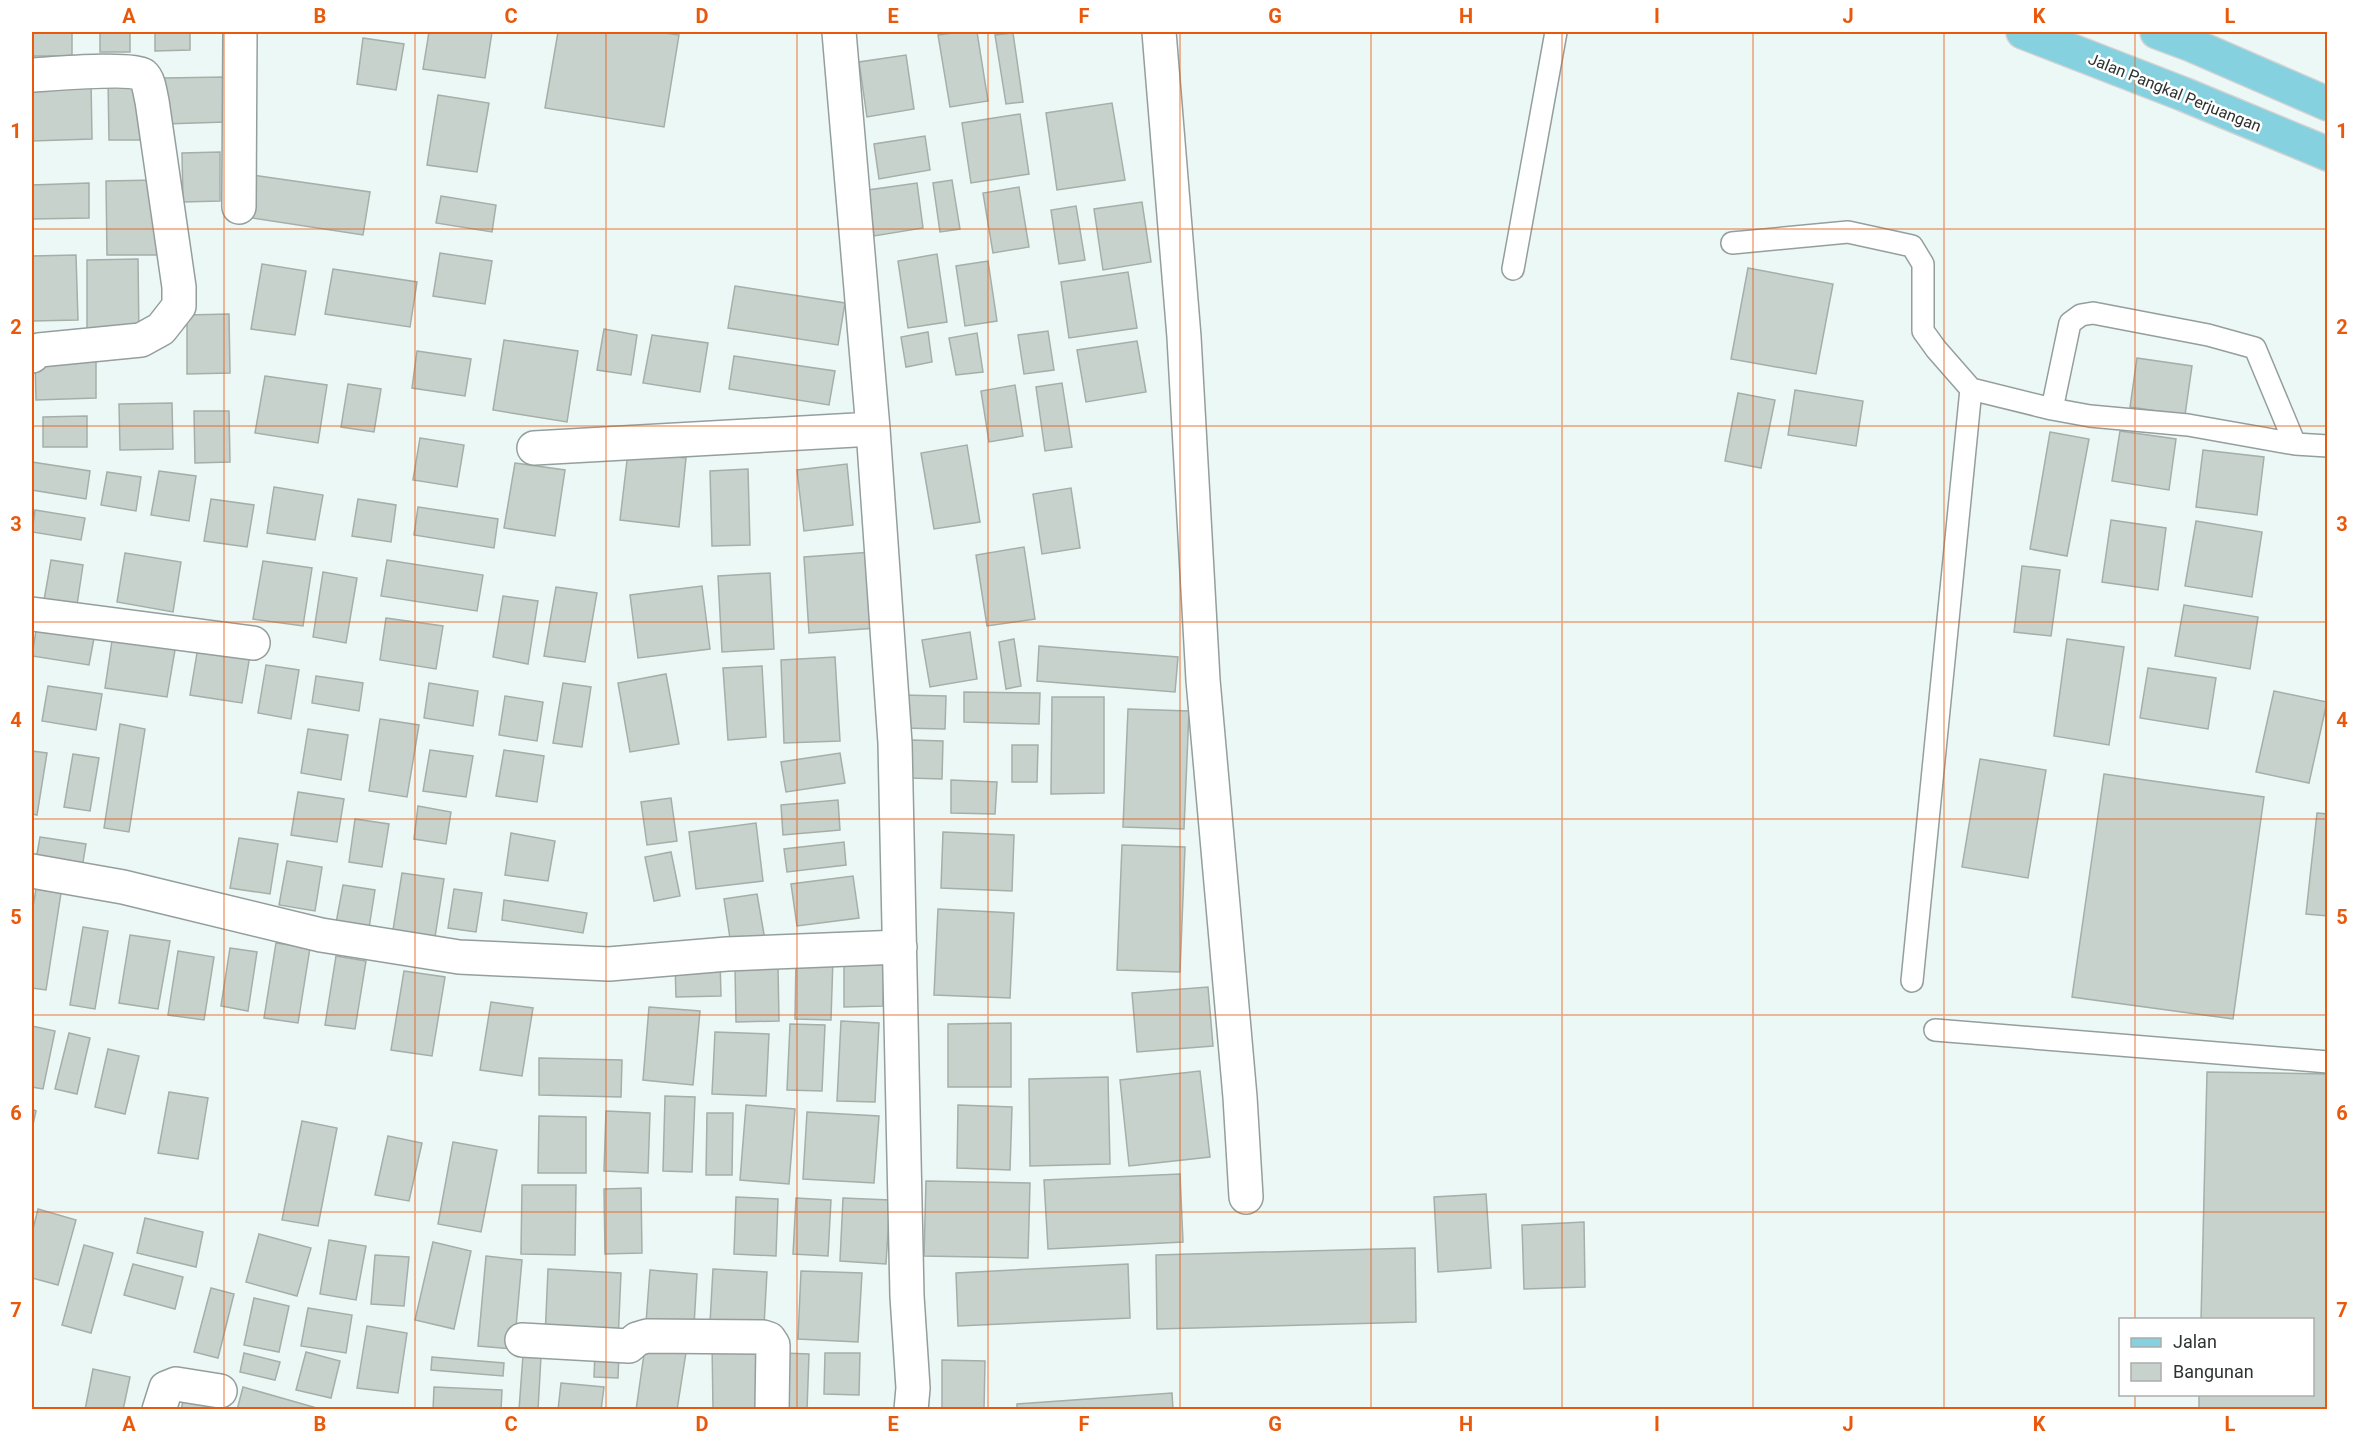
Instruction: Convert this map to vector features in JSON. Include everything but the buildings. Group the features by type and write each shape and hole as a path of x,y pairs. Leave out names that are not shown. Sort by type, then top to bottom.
{"main road":[{"name":"Jalan Pangkal Perjuangan","path":"2023,32 2183,94 2328,154"},
{"path":"2157,32 2328,104"}],"street":[{"path":"239,207 240,32"},
{"path":"838,32 873,429 895,743 907,1296 913,1388 911,1410"},
{"path":"1159,32 1184,337 1203,680 1240,1097 1246,1197"},
{"path":"32,75 122,71 140,74 146,79 152,101 179,287 179,306 160,329 141,340 39,350 32,356"},
{"path":"534,448 873,429"},
{"path":"32,614 253,643"},
{"path":"32,870 123,887 321,935 459,957 609,964 727,954 900,947"},
{"path":"522,1340 629,1346 637,1339 647,1336 763,1337 769,1339 773,1345 772,1410"},
{"path":"159,1410 166,1389 176,1384 220,1391"}],"lane":[{"path":"1513,269 1556,32"},
{"path":"1732,243 1848,232 1912,246 1923,264 1923,331 1936,350 1971,388 2052,409 2090,416 2188,425 2295,444 2328,446"},
{"path":"2052,409 2070,323 2080,315 2093,314 2208,335 2255,348 2295,444"},
{"path":"1912,981 1971,388"},
{"path":"1935,1030 2328,1062"}]}
